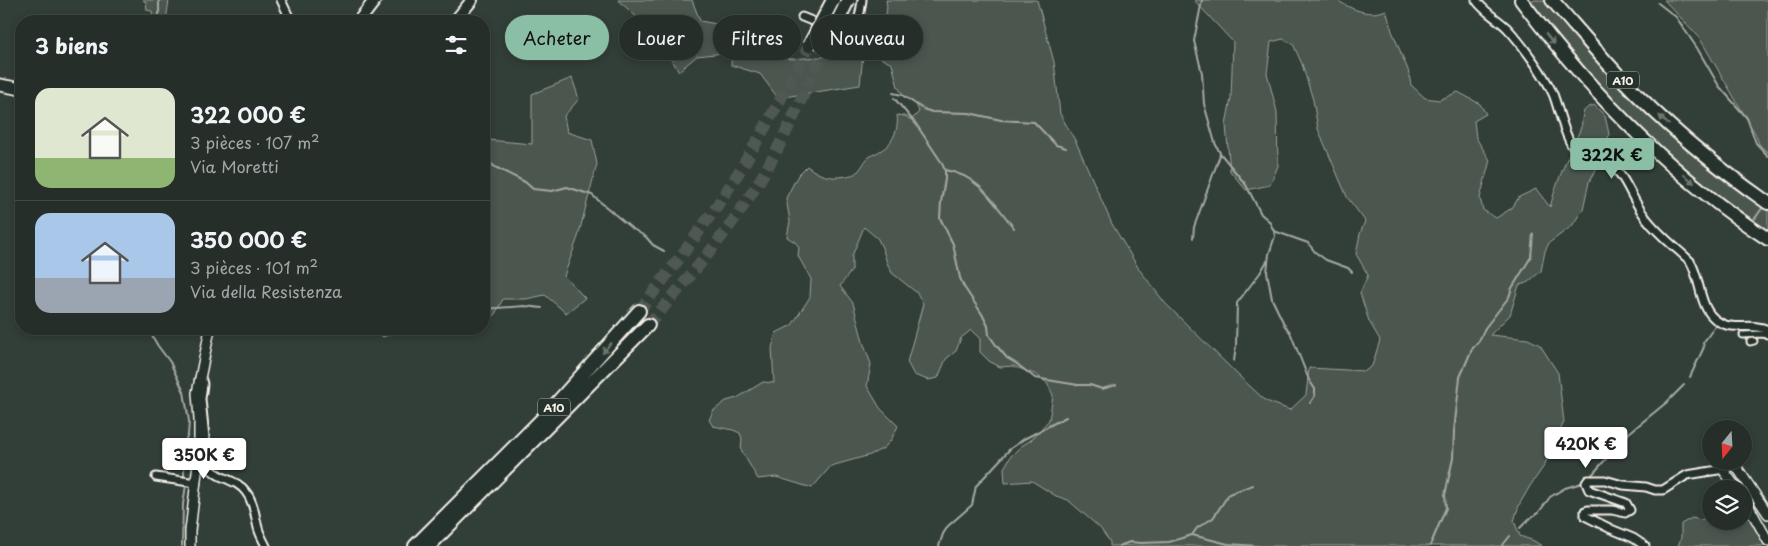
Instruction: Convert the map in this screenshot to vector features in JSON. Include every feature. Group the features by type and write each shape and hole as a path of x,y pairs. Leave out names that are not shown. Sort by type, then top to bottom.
{"highway":[{"path":"809,46 834,0"},
{"path":"841,15 848,0"},
{"name":"A10","path":"1521,0 1561,53 1612,108 1675,167 1717,202 1768,239"},
{"name":"A10","path":"1552,0 1620,78 1643,100 1700,152 1768,203"},
{"name":"A10","path":"429,546 468,500 639,311"},
{"name":"A10","path":"414,546 468,500 648,326"}],"main road":[{"path":"364,15 375,0"},
{"path":"460,15 472,0"},
{"path":"0,85 15,88"}],"street":[{"path":"281,0 288,15"},
{"path":"802,17 827,27 848,31 855,27 857,23 862,0"},
{"path":"1476,0 1485,11 1508,29 1537,68 1553,94 1561,123 1578,154 1587,160 1601,157 1620,172 1646,219 1690,261 1703,300 1711,316 1719,322 1730,326 1756,326 1768,330"},
{"path":"1756,326 1768,334"},
{"path":"1743,335 1754,339 1768,334"},
{"path":"190,546 192,482 199,454 197,403 199,379 209,335"},
{"path":"199,379 202,380 203,384 202,399 208,466 212,472 239,485 246,491 252,501 258,531 266,546"},
{"path":"1645,546 1633,538 1611,530 1584,516 1585,511 1588,510 1612,510 1625,513 1630,510 1626,503 1589,490 1586,484 1588,480 1605,480 1659,491 1687,475 1713,470"},
{"path":"1738,470 1768,514"},
{"path":"156,477 192,482"},
{"path":"1752,512 1768,541"}],"shaded area":[{"path":"143,0 169,0 167,15 152,15 152,11 147,10 146,2"},
{"path":"618,0 692,0 698,15 634,15"},
{"path":"886,0 1037,0 1054,62 1060,114 1076,142 1112,224 1139,269 1165,303 1239,376 1266,401 1290,410 1306,395 1309,368 1365,371 1372,366 1380,340 1369,321 1360,293 1368,275 1356,254 1365,221 1347,197 1318,129 1313,100 1302,64 1293,44 1283,39 1271,42 1267,73 1277,112 1278,166 1270,185 1246,190 1230,171 1226,125 1231,98 1233,42 1194,0 1337,0 1349,7 1367,13 1386,10 1392,31 1408,70 1411,85 1425,98 1439,100 1458,92 1480,104 1486,114 1474,121 1476,138 1490,160 1480,198 1483,210 1496,218 1512,208 1519,197 1536,189 1550,207 1563,168 1581,128 1584,111 1594,105 1605,116 1609,134 1606,152 1589,182 1583,209 1572,226 1549,243 1545,251 1541,271 1527,283 1519,285 1510,315 1490,335 1528,339 1540,345 1558,373 1564,422 1544,466 1519,505 1514,521 1520,536 1542,546 1110,546 1110,542 1100,528 1068,500 1056,496 1032,481 1005,483 1004,468 1011,456 1031,440 1049,420 1053,395 1047,383 1037,375 1013,366 1000,367 989,361 980,352 980,339 971,330 961,338 956,351 946,359 938,378 928,380 914,375 907,362 923,304 917,293 892,273 878,239 864,227 852,256 852,270 840,286 853,303 871,364 867,386 880,408 898,426 891,440 884,448 870,455 831,466 812,488 776,477 758,479 741,450 742,439 740,433 713,426 709,420 713,411 726,401 737,398 763,382 774,383 772,348 776,333 792,325 810,297 811,279 798,256 799,247 787,237 790,221 786,198 798,175 807,166 816,172 830,177 855,174 869,157 887,146 893,138 897,115 905,116 911,120 919,112 914,103 905,98 898,87 892,64 884,60 923,60 923,15 886,15"},
{"path":"1528,0 1544,0 1586,49 1649,114 1768,210 1768,231 1707,187 1667,154 1630,119 1591,77"},
{"path":"1664,0 1768,0 1768,153 1759,144 1756,135 1699,37"},
{"path":"703,22 713,23 713,54 703,55"},
{"path":"801,58 811,58 811,60 862,60 860,85 778,98 760,74 731,65 731,60 801,60"},
{"path":"671,60 692,60 679,71"},
{"path":"572,78 579,99 564,116 567,132 592,140 597,164 578,237 564,276 585,298 566,313 545,295 526,299 503,299 494,316 490,316 490,140 532,144 532,94"},
{"path":"1692,518 1701,520 1702,530 1752,530 1752,518 1768,546 1678,546 1681,538 1681,524"}],"waterway":[{"path":"159,0 159,15"},
{"path":"1202,0 1194,41 1202,73 1204,104 1215,143 1220,153 1246,185 1261,214 1269,221 1274,231 1275,236 1269,254 1267,272 1272,299 1285,326 1290,332 1309,380 1315,389 1315,396 1310,403"},
{"path":"1658,3 1676,17 1719,86 1747,118 1756,143 1768,156"},
{"path":"893,93 902,95 923,109 932,112 969,113 1001,120 1034,122 1056,145 1066,148"},
{"path":"894,98 916,124 942,163 945,179 940,218 953,244 960,278 982,314 988,326 989,335 996,345 1007,358 1035,378 1078,385 1090,385 1102,389 1116,385"},
{"path":"1193,238 1194,227 1220,153"},
{"path":"490,163 525,182 533,189 552,191 567,187 592,195 630,227 646,237 653,245 664,251"},
{"path":"945,170 957,173 977,184 1014,228"},
{"path":"1753,221 1763,207"},
{"path":"1274,231 1308,243 1315,252 1326,260 1348,268 1352,272"},
{"path":"1430,546 1446,508 1445,495 1453,458 1460,377 1472,349 1479,341 1485,328 1509,297 1512,288 1531,257 1533,234"},
{"path":"1234,361 1237,303 1267,261"},
{"path":"490,309 524,306 542,308"},
{"path":"1690,377 1704,347 1703,343 1716,325"},
{"path":"152,335 170,362 184,392 189,421 188,435 184,443 184,478"},
{"path":"1590,477 1629,433 1667,402 1684,385"},
{"path":"939,546 948,526 972,505 976,486 1010,449 1024,439 1066,417"},
{"path":"1520,528 1539,512 1550,497 1565,488 1582,483"},
{"path":"182,546 183,504 186,485"},
{"path":"1192,535 1197,528 1213,518 1229,494 1253,485"},
{"path":"1119,546 1130,542 1169,542 1192,535 1228,544 1258,546"},
{"path":"1502,546 1510,536"}],"tunnel":[{"path":"639,311 726,193 747,159 809,46"},
{"path":"648,325 707,255 748,200 778,148 819,60"}]}
